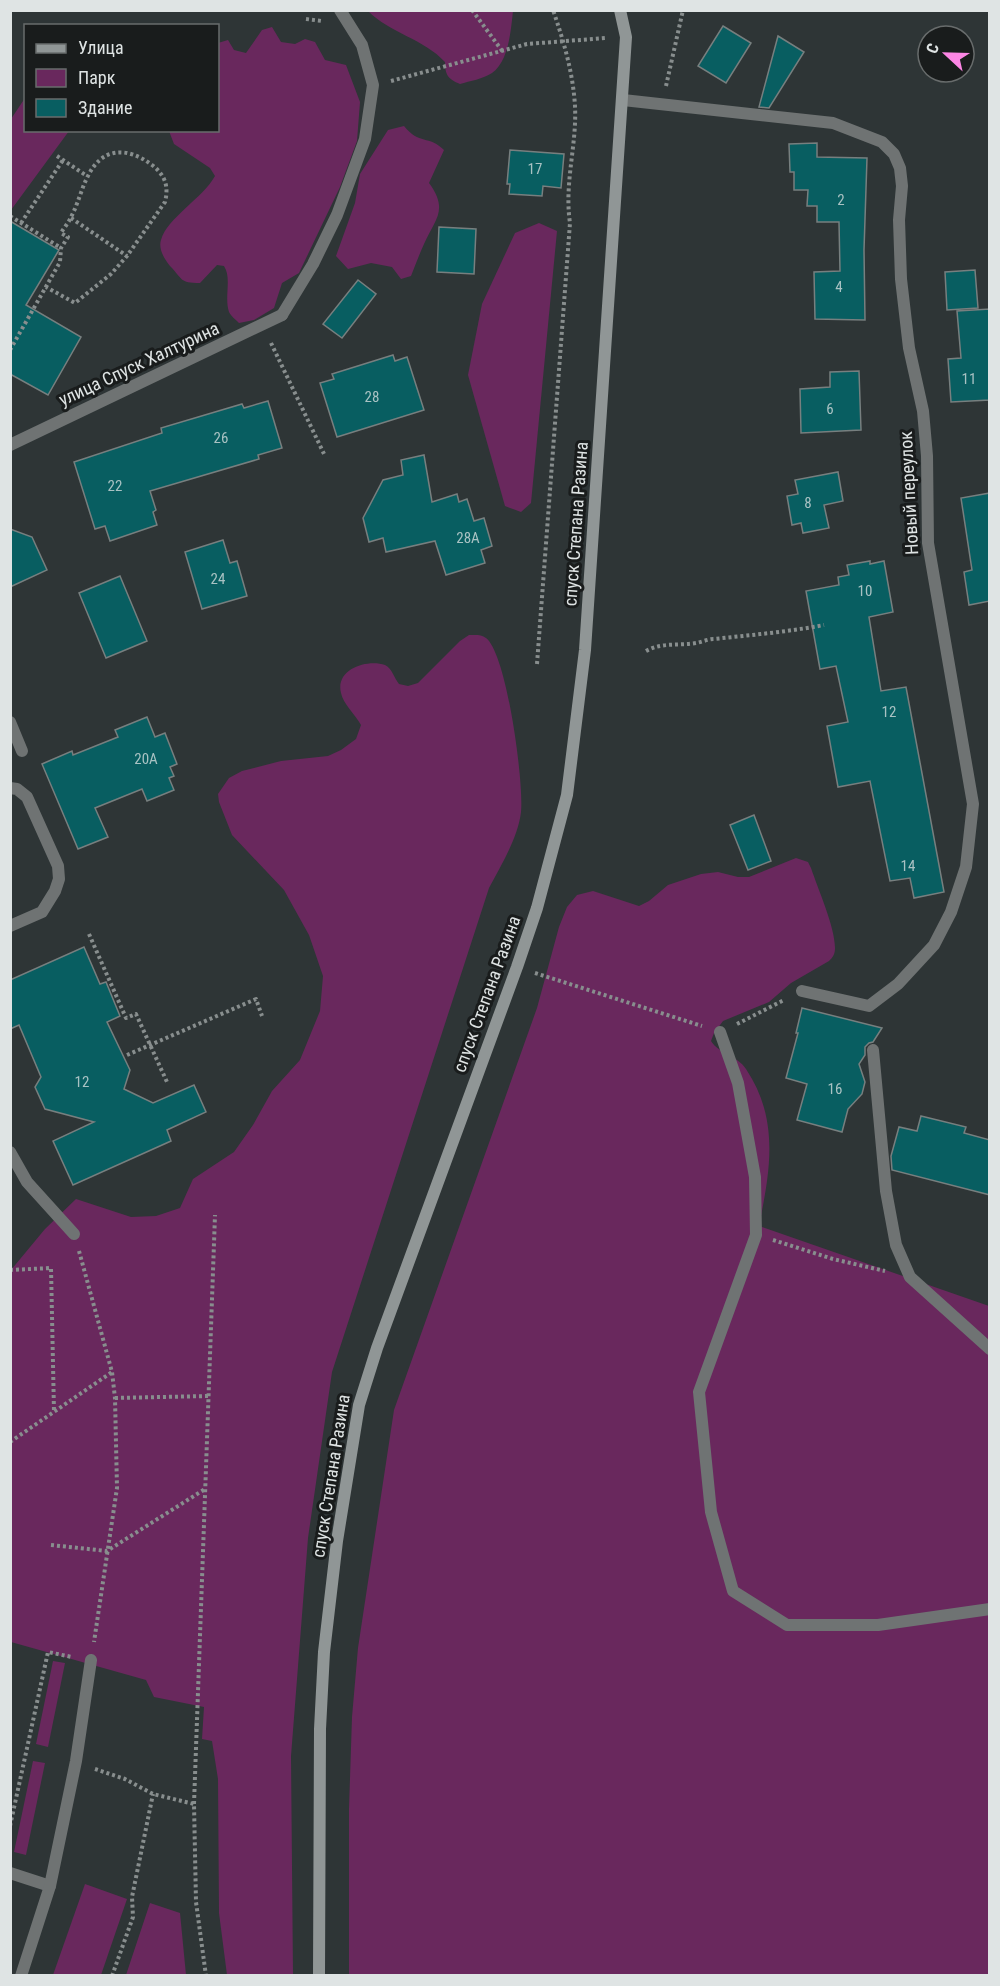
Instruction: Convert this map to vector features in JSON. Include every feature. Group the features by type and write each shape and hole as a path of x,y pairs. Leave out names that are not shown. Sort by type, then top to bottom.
{"main road":[{"name":"спуск Степана Разина","path":"319,1976 320,1729 324,1652 359,1405 377,1348 517,967 537,908 567,795 585,650 623,100 626,37 620,10"}],"street":[{"name":"улица Спуск Халтурина","path":"10,445 282,315 313,264 338,215 365,139 373,85 362,45 340,10"},
{"name":"Новый переулок","path":"623,100 833,123 882,142 894,154 900,168 902,186 899,220 901,279 909,348 923,411 927,456 928,543 973,804 966,867 951,912 934,945 898,984 869,1006 802,991"},
{"path":"10,722 22,751"},
{"path":"10,788 17,789 27,797 59,872 55,891 42,912 10,926"},
{"path":"720,1032 738,1083 754,1167 756,1235 699,1392 711,1512 733,1591 787,1625 878,1625 990,1609"},
{"path":"873,1050 886,1191 896,1245 910,1277 990,1349"},
{"path":"10,1152 27,1182 74,1234"},
{"path":"21,1976 50,1886 76,1761 91,1660"},
{"path":"10,1873 50,1886"}],"path":[{"path":"471,10 503,52"},
{"path":"537,664 570,223 567,202 575,108 564,41 553,10"},
{"path":"662,104 683,10"},
{"path":"406,78 527,44 626,37"},
{"path":"10,350 60,262 61,248 68,237 61,233 71,218 87,176 97,161 111,153 121,151 150,163 161,172 168,193 165,202 127,256 111,274 75,303 46,287"},
{"path":"57,156 87,176"},
{"path":"21,223 63,160"},
{"path":"10,216 61,248"},
{"path":"71,218 127,256"},
{"path":"263,325 325,456"},
{"path":"646,651 658,645 695,643 824,625"},
{"path":"89,934 126,1018 136,1014 167,1082"},
{"path":"517,967 720,1032 802,991"},
{"path":"127,1055 256,999 262,1016"},
{"path":"206,1976 196,1902 194,1804 215,1215"},
{"path":"10,1826 48,1652 91,1660 117,1488 115,1398 112,1372 74,1234"},
{"path":"756,1235 833,1259 910,1277"},
{"path":"10,1270 51,1268 54,1412"},
{"path":"10,1442 112,1372"},
{"path":"115,1398 209,1396"},
{"path":"51,1545 107,1551 205,1489"},
{"path":"116,1776 153,1794 194,1804"},
{"path":"112,1976 133,1917 132,1897 153,1794"}],"green space":[{"path":"368,11 513,11 506,53 498,68 485,77 460,84 448,76 445,62 437,54 386,25"},
{"path":"272,27 281,42 295,44 305,39 315,42 325,60 346,65 360,102 357,141 340,187 299,273 282,283 274,308 254,320 239,323 229,312 227,276 224,266 217,265 200,283 188,282 182,279 164,258 160,243 170,224 215,176 210,168 174,144 169,132 219,132 219,43 228,40 234,50 246,53 262,30"},
{"path":"24,100 24,132 68,132 11,210 11,119"},
{"path":"404,126 414,136 439,145 444,150 429,183 438,200 436,221 411,276 401,279 392,267 371,263 348,269 336,256 355,203 360,174 388,130"},
{"path":"539,223 557,231 531,503 521,512 505,506 468,375 482,304 515,233"},
{"path":"469,635 480,635 486,638 494,649 501,668 517,748 521,812 508,851 489,888 332,1372 308,1538 291,1756 293,1975 227,1975 219,1913 218,1779 212,1741 202,1739 204,1707 154,1697 146,1680 11,1642 11,1270 45,1229 76,1199 131,1217 156,1216 180,1208 193,1179 234,1152 253,1125 272,1091 300,1060 320,1011 323,976 309,935 284,890 232,835 218,794 229,778 242,771 281,761 328,756 356,739 361,725 344,701 340,685 343,678 354,668 370,663 385,665 399,684 408,686 418,683"},
{"path":"796,858 808,862 811,868 832,930 834,955 829,961 791,983 769,1002 723,1021 711,1041 743,1065 757,1088 764,1107 768,1127 769,1166 759,1226 989,1306 989,1975 349,1976 349,1809 352,1717 358,1648 394,1410 537,1008 559,927 567,907 577,895 593,891 639,906 649,901 668,885 701,874 718,872 749,877"},
{"path":"53,1661 65,1663 48,1747 36,1744"},
{"path":"33,1761 45,1763 26,1855 14,1852"},
{"path":"85,1884 127,1899 101,1975 53,1975"},
{"path":"150,1903 180,1913 186,1975 126,1975"}],"building":[{"path":"723,26 751,43 726,83 698,66"},
{"path":"778,36 804,52 769,108 759,107"},
{"path":"817,143 817,157 867,158 864,250 865,320 815,319 814,272 840,271 839,222 817,222 817,206 807,206 808,190 794,190 794,172 790,172 789,144"},
{"path":"510,150 564,154 561,188 543,186 542,196 509,194 510,184 507,184"},
{"path":"10,221 59,250 26,305 81,337 48,395 10,374"},
{"path":"439,227 476,229 474,274 437,272"},
{"path":"975,270 978,308 947,310 945,272"},
{"path":"358,280 376,294 342,338 323,324"},
{"path":"990,309 990,400 951,402 948,359 961,358 957,311"},
{"path":"393,355 395,361 407,357 424,410 337,437 320,383 334,379 332,374"},
{"path":"859,371 861,430 801,433 800,389 830,387 830,372"},
{"path":"268,401 282,448 258,455 259,459 150,491 156,510 153,512 157,525 110,541 105,526 95,529 74,462 162,433 161,428 242,404 244,408"},
{"path":"424,455 432,502 457,494 459,502 467,499 474,521 484,518 492,546 481,550 485,563 446,575 435,541 386,552 383,538 369,542 363,518 383,480 403,475 401,460"},
{"path":"838,472 843,501 824,505 829,528 803,533 801,523 792,525 787,496 798,494 795,480"},
{"path":"990,493 990,601 969,605 964,572 972,570 961,498"},
{"path":"10,529 32,537 47,570 10,587"},
{"path":"223,540 230,563 237,561 247,596 202,609 185,552"},
{"path":"870,561 870,564 884,561 893,612 869,617 881,691 906,687 944,892 914,898 910,878 890,881 870,781 838,787 827,726 848,722 836,666 820,669 806,591 839,585 838,577 849,575 847,565"},
{"path":"120,576 147,641 106,658 79,593"},
{"path":"147,717 155,737 165,733 177,764 170,767 174,776 169,778 174,790 147,801 142,789 95,808 108,837 78,849 42,764 72,751 73,755 118,737 115,730"},
{"path":"754,815 771,861 748,870 730,825"},
{"path":"84,947 100,984 106,982 120,1016 107,1022 130,1070 124,1089 153,1103 194,1085 206,1112 167,1130 171,1141 73,1185 53,1141 94,1122 45,1109 35,1087 41,1077 19,1025 10,1029 10,980"},
{"path":"802,1008 882,1028 873,1042 865,1047 865,1055 859,1064 865,1082 862,1094 848,1109 842,1132 797,1120 807,1084 786,1078"},
{"path":"921,1116 966,1127 964,1133 990,1140 990,1195 892,1170 891,1156 899,1127 917,1131"}]}
